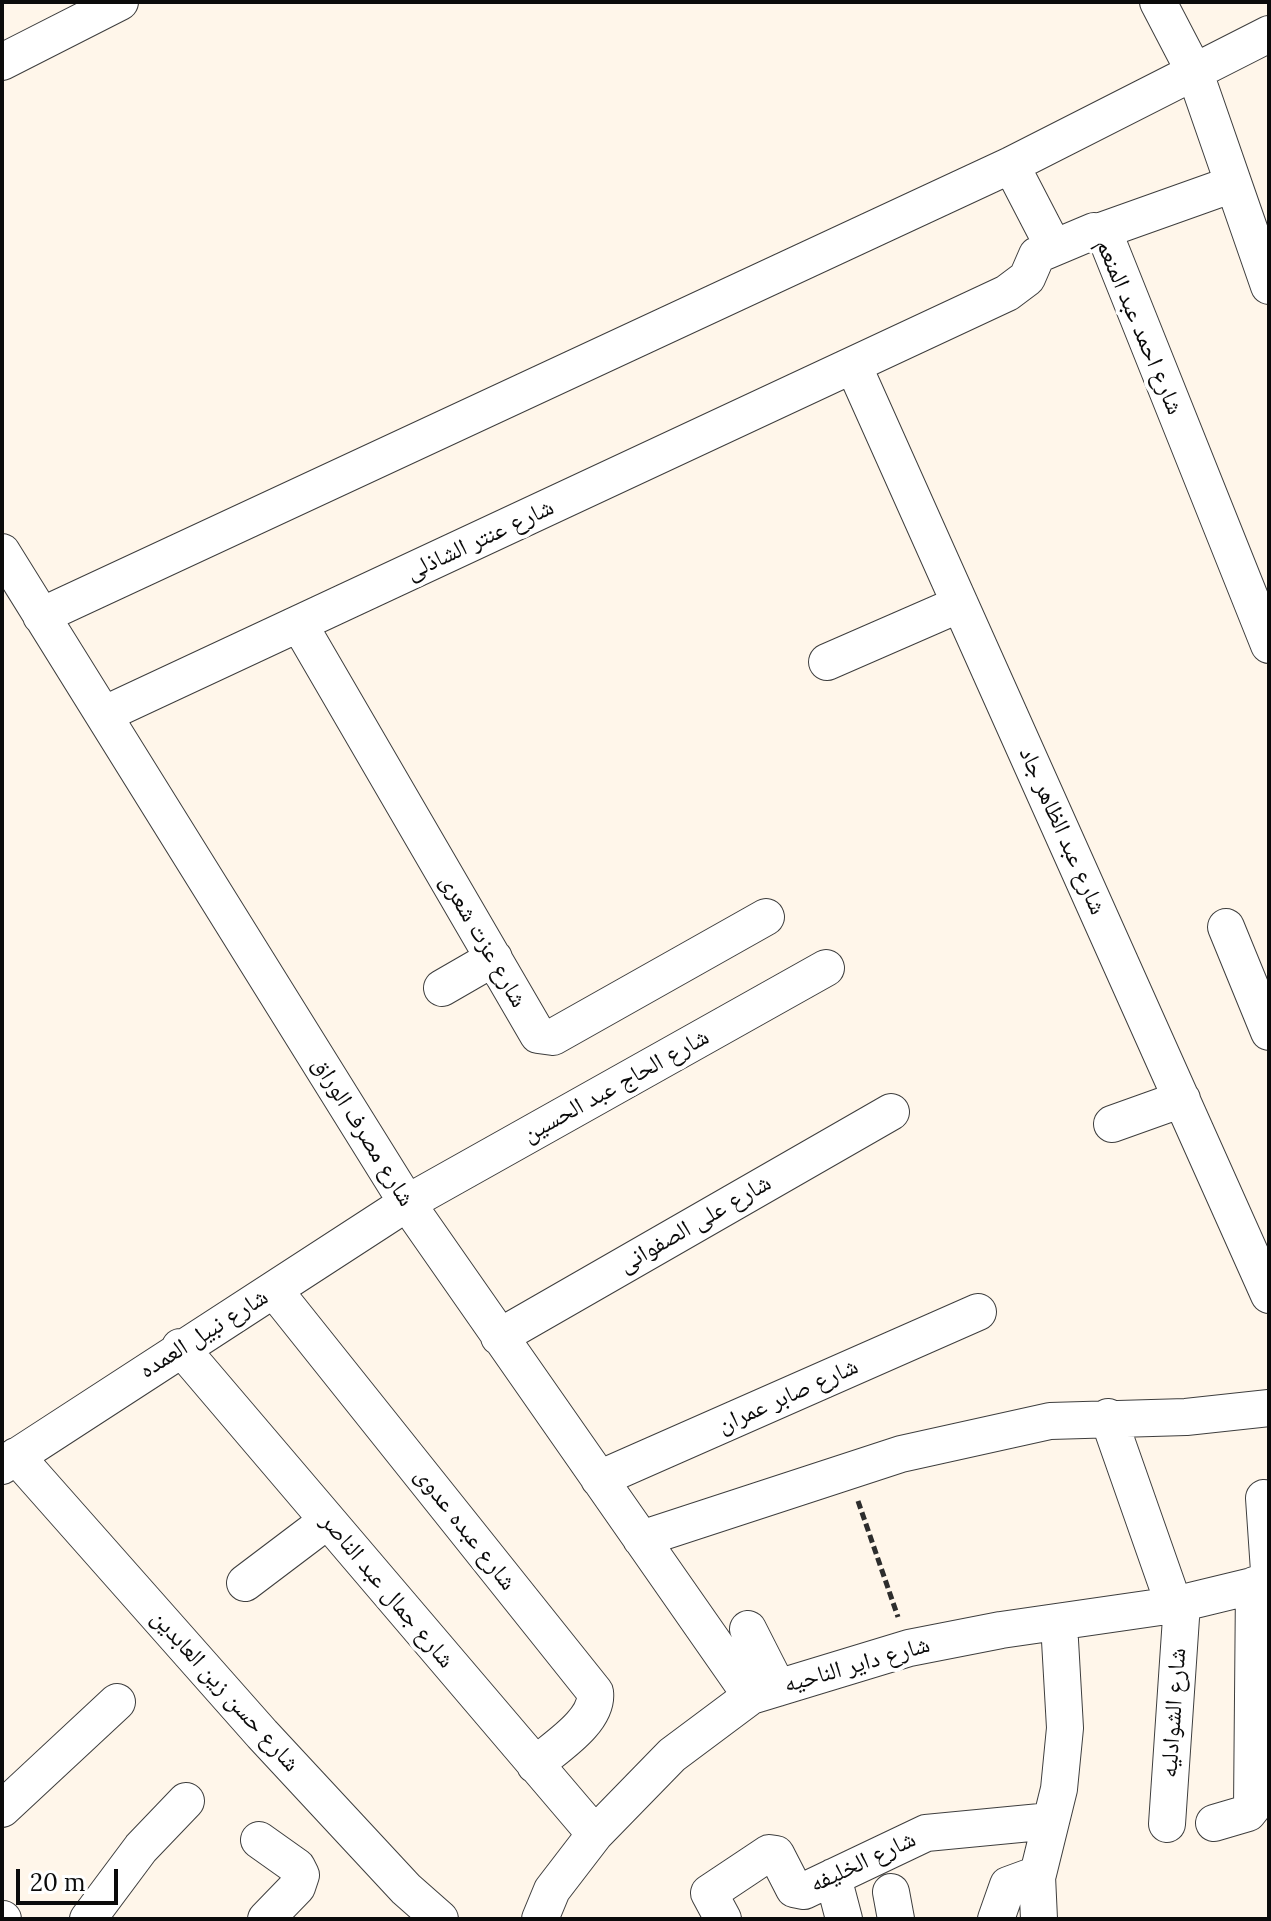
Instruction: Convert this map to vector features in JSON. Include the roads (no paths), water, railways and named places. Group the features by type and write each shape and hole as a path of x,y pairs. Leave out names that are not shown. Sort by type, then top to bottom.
{"street":[{"path":"2,62 120,2"},
{"path":"1158,2 1195,73 1269,286"},
{"path":"41,616 1011,165 1269,34"},
{"path":"854,367 1018,287 1027,278 1037,255 1053,246 1011,165"},
{"path":"1101,231 1233,184"},
{"name":"شارع احمد عبد المنعم","path":"1053,246 1101,231 1269,645"},
{"name":"شارع عبد الظاهر جاد","path":"854,367 1269,1295"},
{"name":"شارع عنتر الشاذلى","path":"105,714 854,367"},
{"name":"شارع مصرف الوراق","path":"6,569 41,616 105,714 407,1203 641,1539 764,1692"},
{"path":"827,662 960,604"},
{"name":"شارع عزت شعرى","path":"299,624 534,1030 545,1037 553,1037 766,917"},
{"path":"1226,927 1269,1032"},
{"path":"442,988 494,958"},
{"name":"شارع الحاج عبد الحسين","path":"407,1203 826,968"},
{"path":"1112,1124 1182,1099"},
{"name":"شارع على الصفوانى","path":"499,1337 891,1112"},
{"name":"شارع نبيل العمده","path":"9,1461 180,1347 407,1203"},
{"name":"شارع عبده عدوى","path":"274,1290 595,1692 594,1704 585,1720 535,1765"},
{"name":"شارع صابر عمران","path":"599,1479 978,1312"},
{"name":"شارع جمال عبد الناصر","path":"180,1347 595,1834"},
{"path":"641,1539 901,1454 1050,1421 1186,1417 1269,1408"},
{"path":"1108,1417 1178,1604"},
{"name":"شارع حسن زين العابدين","path":"9,1461 406,1889 440,1919"},
{"path":"1214,1823 1248,1813 1252,1808 1264,1579 1264,1498"},
{"path":"245,1583 327,1521"},
{"name":"شارع داير الناحيه","path":"540,1919 552,1890 595,1834 672,1755 764,1692 909,1648 1001,1630 1178,1604 1264,1579"},
{"name":"شارع الشوادليه","path":"1167,1824 1178,1604"},
{"path":"1039,1919 1037,1876 1059,1789 1065,1728 1059,1623"},
{"path":"748,1629 764,1692"},
{"path":"2,1809 117,1702"},
{"path":"88,1919 141,1848 186,1801"},
{"name":"شارع الخليفه","path":"715,1907 772,1853 797,1890 804,1891 926,1833 1051,1821"},
{"path":"259,1840 297,1867 301,1875 297,1887 266,1919"},
{"path":"996,1919 1008,1885 1037,1876"},
{"path":"833,1877 844,1919"}]}
